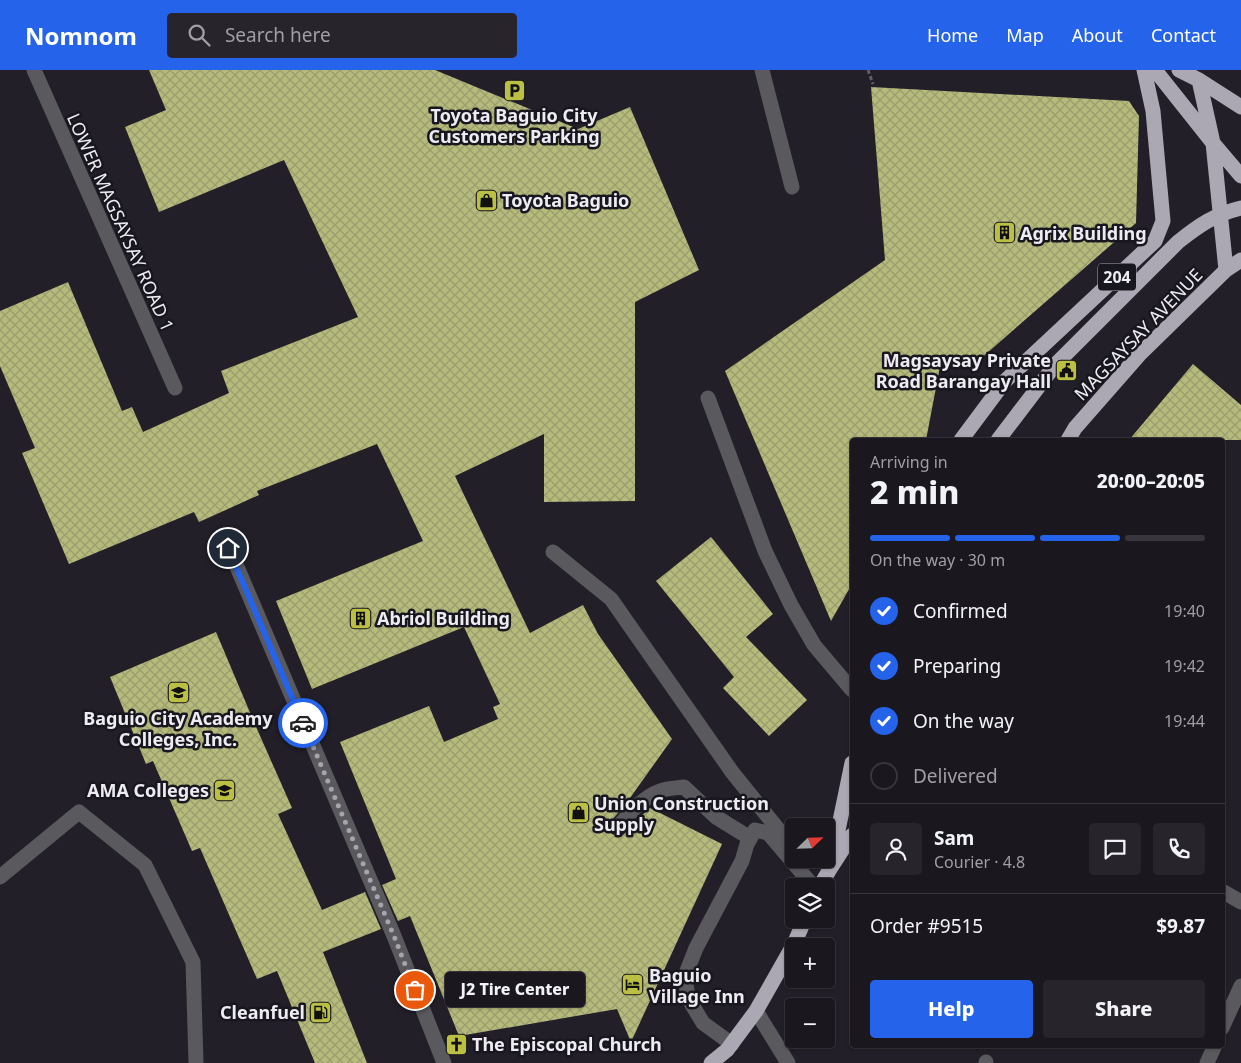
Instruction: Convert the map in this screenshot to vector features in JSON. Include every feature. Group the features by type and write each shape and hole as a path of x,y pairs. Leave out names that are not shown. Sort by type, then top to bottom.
{"highway":[{"name":"204","path":"962,438 1005,381 1155,241 1163,221 1153,111 1144,70"},
{"path":"1155,70 1241,176"},
{"path":"1179,70 1199,80 1241,107"},
{"path":"1199,80 1213,143 1226,270"},
{"name":"MAGSAYSAY AVENUE","path":"1000,438 1055,365 1178,242 1198,226 1214,217 1241,208"},
{"name":"MAGSAYSAY AVENUE","path":"1069,438 1139,355 1226,270 1241,260"},
{"path":"830,869 850,773"},
{"path":"830,869 850,812"},
{"path":"823,878 850,838"},
{"path":"711,1063 727,1050 756,1011 802,928"}],"street":[{"name":"LOWER MAGSAYSAY ROAD 1","path":"34,70 174,388"},
{"path":"762,70 792,187"},
{"path":"708,398 764,550 787,597 814,645 850,688"},
{"path":"228,548 394,936 444,1063"},
{"path":"553,552 611,599 732,772 785,838"},
{"path":"618,827 634,808 647,798 661,790 684,787 716,817 750,838"},
{"path":"0,877 79,812 145,865 193,962 196,1063"},
{"path":"732,1044 703,1023 688,998 685,976 696,948 742,861 750,838 755,830 768,833 811,878"},
{"path":"1225,893 1241,902"},
{"path":"1225,1021 1241,986"},
{"path":"756,1011 788,1063"},
{"path":"1207,1063 1214,1048"}],"path":[{"path":"868,70 873,84"}],"building":[{"path":"149,70 435,70 578,129 630,107 699,270 635,302 635,501 544,502 544,434 455,476 530,633 583,605 598,634 672,739 631,798 611,821 609,831 617,836 622,836 650,808 722,844 631,1042 617,1009 459,1036 410,916 398,921 382,885 396,879 340,742 429,706 444,742 498,719 493,707 500,704 464,627 312,689 276,601 423,541 377,444 257,491 259,495 199,522 194,512 69,564 22,453 35,448 0,366 0,311 68,282 122,411 132,407 143,432 229,393 221,371 358,317 284,160 159,212 125,127 166,110"},
{"path":"871,87 1129,101 1139,116 1136,223 978,361 942,356 926,438 850,438 850,588 831,621 725,371 885,260"},
{"path":"1193,364 1241,405 1241,440 1225,440 1225,438 1131,438"},
{"path":"711,537 773,614 746,637 807,700 769,736 723,688 734,677 656,581"},
{"path":"216,632 292,808 278,814 322,910 365,892 381,929 323,952 367,1063 315,1063 277,971 257,979 200,848 192,851 153,761 146,764 110,677"}],"way so far":[{"path":"303,723 394,936 415,990"}],"place":[{"name":"Toyota Baguio City Customers Parking","path":"514,90"},
{"name":"Toyota Baguio","path":"486,200"},
{"name":"Agrix Building","path":"1004,233"},
{"name":"Magsaysay Private Road Barangay Hall","path":"1067,370"},
{"name":"Abriol Building","path":"361,618"},
{"name":"Baguio City Academy Colleges, Inc.","path":"178,693"},
{"name":"AMA Colleges","path":"225,790"},
{"name":"Union Construction Supply","path":"578,813"},
{"name":"Baguio Village Inn","path":"633,985"},
{"name":"J2 Tire Center","path":"415,990"},
{"name":"Cleanfuel","path":"321,1012"},
{"name":"The Episcopal Church","path":"456,1044"}],"route":[{"path":"228,548 303,723"}]}
